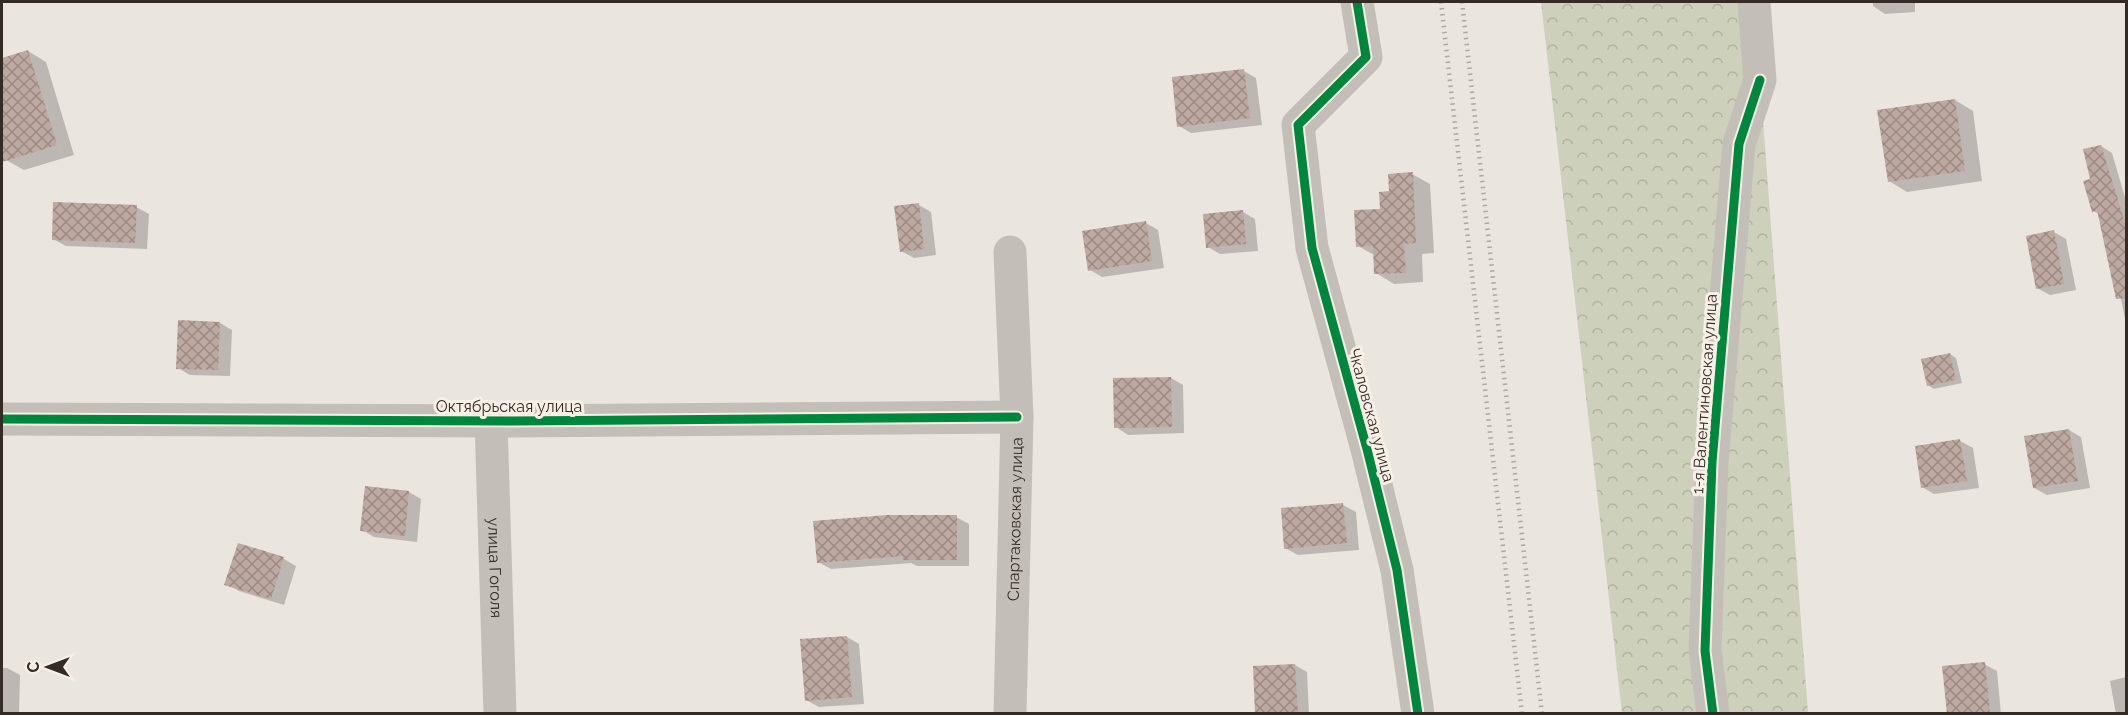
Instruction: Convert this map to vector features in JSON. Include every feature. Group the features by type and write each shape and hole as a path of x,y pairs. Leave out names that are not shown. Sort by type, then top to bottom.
{"street":[{"name":"Чкаловская улица","path":"1357,2 1366,57 1298,125 1312,248 1367,449 1397,570 1418,714"},
{"name":"1-я Валентиновская улица","path":"1713,714 1705,651 1712,462 1739,144 1760,80 1754,2"},
{"name":"Спартаковская улица","path":"1010,252 1017,417 1010,714"},
{"name":"Октябрьская улица","path":"2,419 491,421 1017,417"},
{"name":"улица Гоголя","path":"491,421 500,714"}],"green space":[{"path":"1541,2 1754,2 1808,713 1622,713"}],"building":[{"path":"28,50 57,145 2,162 2,58"},
{"path":"1244,69 1250,118 1177,127 1172,77"},
{"path":"1955,99 1965,171 1888,182 1877,110"},
{"path":"2101,145 2127,229 2127,298 2116,299 2097,210 2092,212 2083,181 2090,179 2083,149"},
{"path":"1413,172 1416,243 1404,244 1406,273 1374,274 1373,246 1356,247 1354,210 1380,209 1379,192 1389,191 1388,174"},
{"path":"53,202 137,205 135,243 52,240"},
{"path":"919,203 924,249 900,252 894,206"},
{"path":"1243,210 1246,244 1206,248 1203,214"},
{"path":"1146,221 1152,261 1088,271 1082,231"},
{"path":"2054,230 2064,284 2036,289 2026,236"},
{"path":"178,320 220,322 218,370 176,369"},
{"path":"1950,353 1956,380 1927,386 1921,359"},
{"path":"1171,377 1172,427 1114,428 1113,378"},
{"path":"2069,429 2078,481 2033,488 2024,436"},
{"path":"1960,439 1967,481 1921,488 1915,446"},
{"path":"365,486 409,491 405,536 360,531"},
{"path":"1343,503 1347,543 1284,549 1281,508"},
{"path":"887,515 957,515 957,560 903,560 903,556 817,563 813,521"},
{"path":"238,543 284,557 271,599 224,585"},
{"path":"847,636 852,697 805,701 800,639"},
{"path":"1985,662 1990,714 1947,714 1942,666"},
{"path":"1295,664 1298,714 1255,714 1253,666"}],"railway":[{"path":"1441,2 1522,714"},
{"path":"1462,2 1542,714"}],"cycle path":[{"path":"1357,2 1366,57 1298,125 1312,248 1367,449 1397,570 1418,714"},
{"path":"1713,714 1705,651 1712,462 1739,144 1760,80"},
{"path":"2,419 513,421 1017,417"}]}
